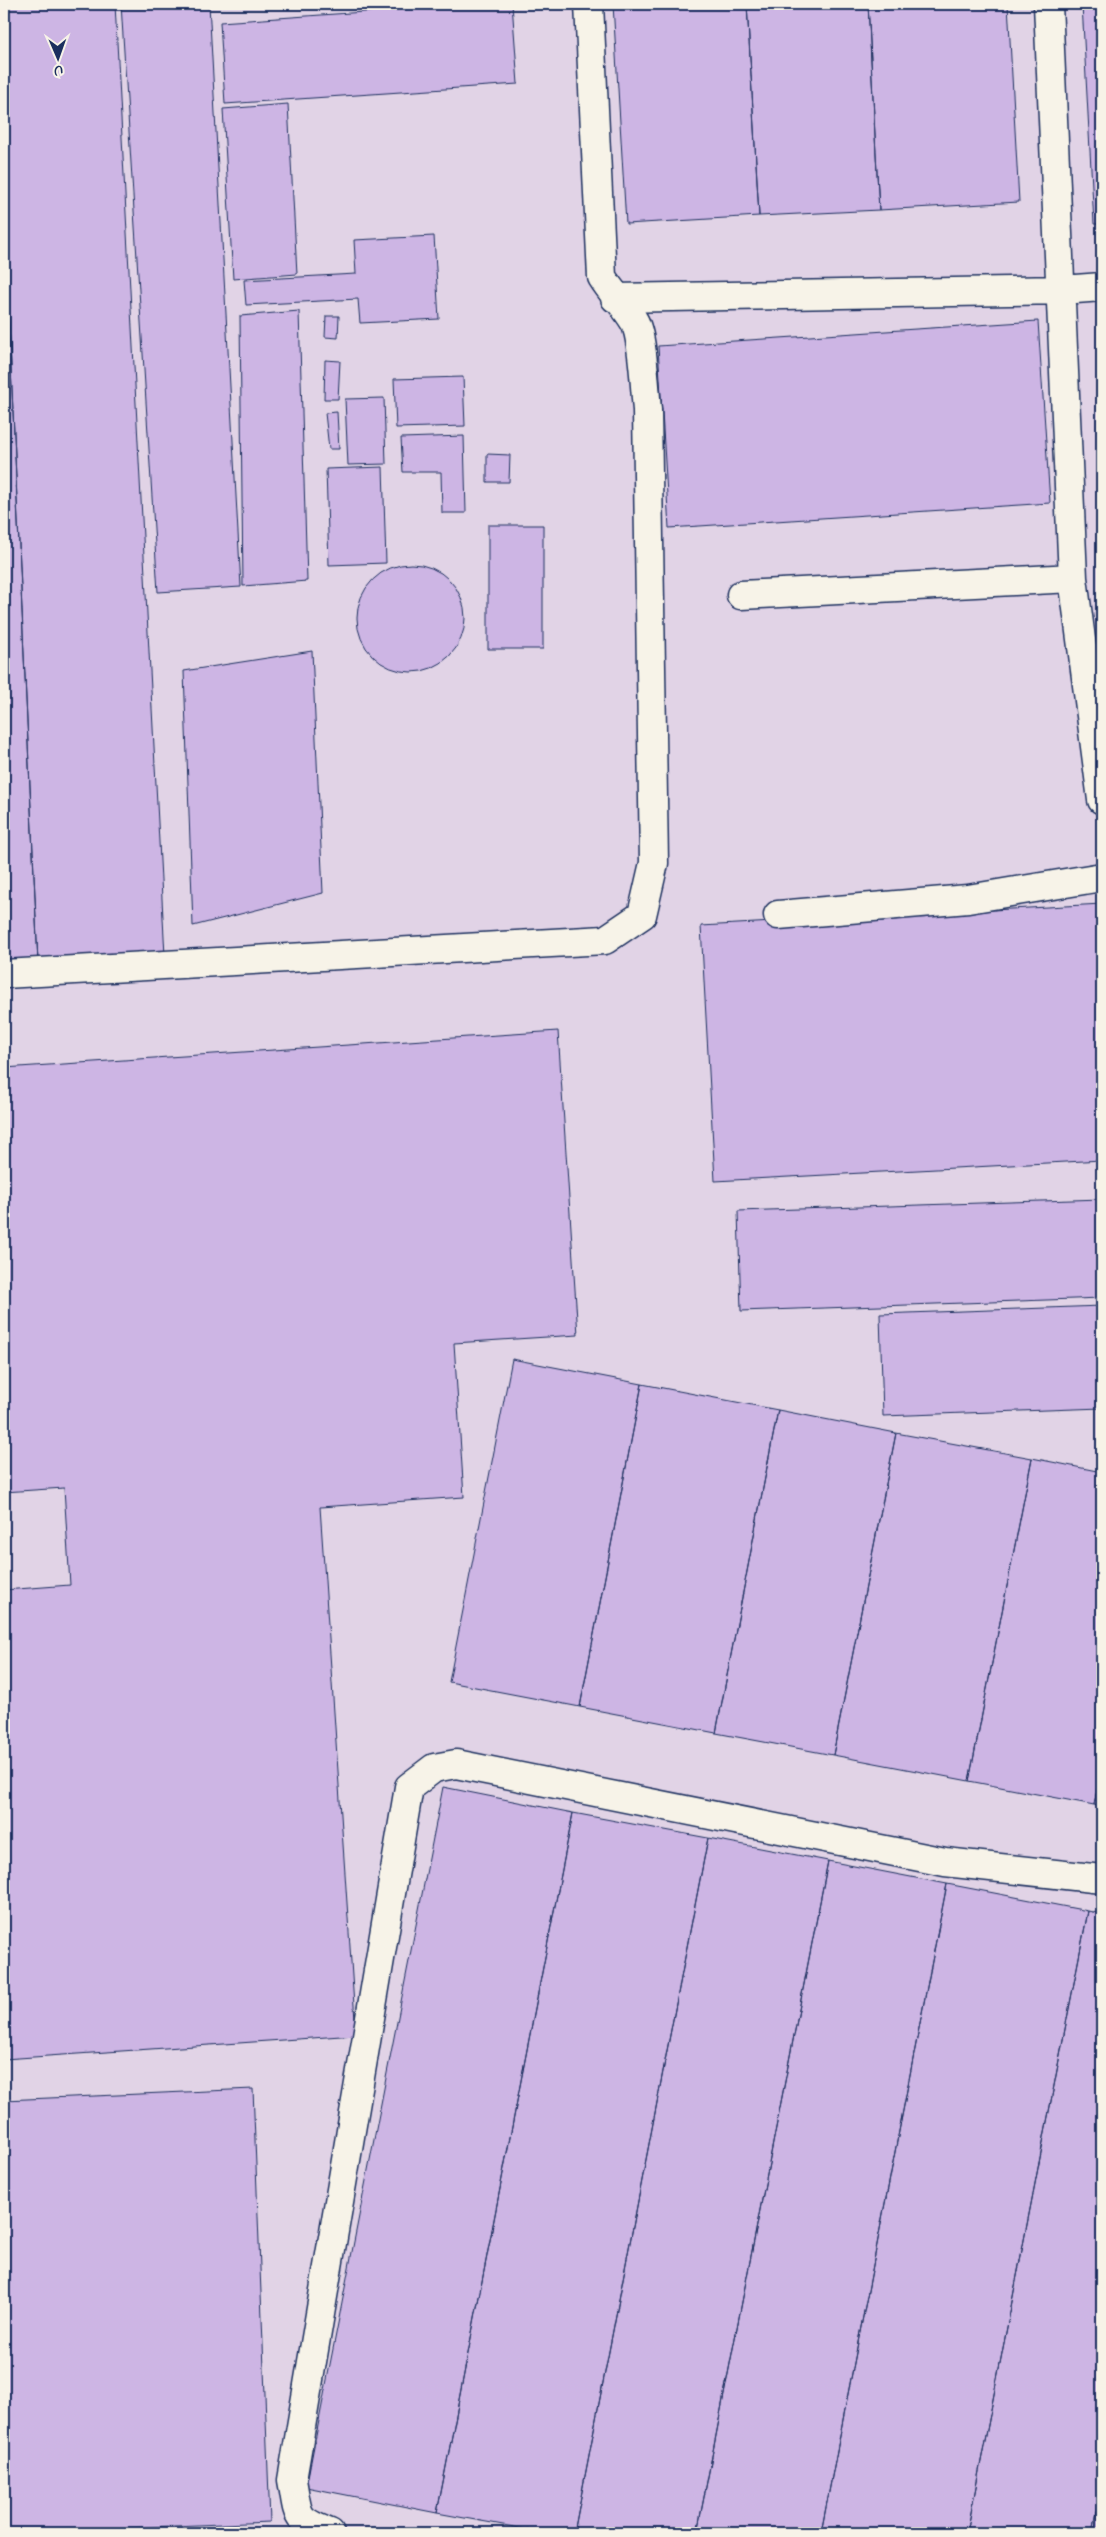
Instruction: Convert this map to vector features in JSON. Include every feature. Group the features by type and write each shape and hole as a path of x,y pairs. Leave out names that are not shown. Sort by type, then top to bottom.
{"lane":[{"path":"4,974 605,940 642,914 654,863 647,410 643,363 636,323 615,298 602,277 589,4"},
{"path":"1048,4 1062,290 1073,578 1102,800"},
{"path":"615,298 1062,290 1102,287"},
{"path":"741,595 1073,578"},
{"path":"778,915 968,899 1102,877"},
{"path":"330,2533 308,2524 298,2516 292,2480 409,1787 434,1768 456,1764 945,1862 1102,1879"}],"shaded area":[{"path":"4,4 1102,4 1102,2533 4,2533"}],"building":[{"path":"4,4 115,4 165,956 38,963 4,213"},
{"path":"121,4 209,4 241,587 158,592"},
{"path":"480,4 512,4 518,84 225,104 220,22"},
{"path":"613,4 747,4 759,216 626,224"},
{"path":"747,4 868,4 879,210 759,216"},
{"path":"868,4 1008,4 1019,202 879,210"},
{"path":"1082,4 1102,4 1102,224 1094,224"},
{"path":"288,104 297,274 233,279 223,109"},
{"path":"4,213 38,963 4,960"},
{"path":"434,236 439,319 360,323 358,299 246,305 244,280 356,274 354,240"},
{"path":"299,311 307,581 243,586 240,316"},
{"path":"326,316 339,316 338,338 325,337"},
{"path":"1038,321 1050,503 669,528 658,346"},
{"path":"325,360 340,361 338,399 324,399"},
{"path":"463,377 465,426 396,428 394,379"},
{"path":"384,398 386,464 348,465 345,399"},
{"path":"337,412 339,449 329,449 325,413"},
{"path":"464,436 466,513 442,513 441,472 403,472 401,438"},
{"path":"487,454 510,455 509,482 487,482"},
{"path":"383,467 386,563 329,565 326,469"},
{"path":"488,525 543,525 543,649 488,649"},
{"path":"411,564 432,568 449,580 461,597 465,618 461,639 449,656 432,668 411,672 390,668 373,656 361,639 357,618 361,597 373,580 390,568"},
{"path":"312,651 323,893 193,926 184,671"},
{"path":"1102,904 1102,1160 715,1181 701,926"},
{"path":"558,1031 578,1335 454,1343 464,1497 320,1507 356,2035 4,2059 4,1590 70,1585 64,1488 4,1492 4,1068"},
{"path":"1102,1199 1102,1298 741,1311 738,1211"},
{"path":"1102,1306 1102,1408 883,1416 880,1314"},
{"path":"512,1359 642,1384 580,1707 449,1682"},
{"path":"642,1384 778,1410 716,1733 580,1707"},
{"path":"778,1410 896,1433 833,1755 716,1733"},
{"path":"896,1433 1032,1458 969,1781 833,1755"},
{"path":"1032,1458 1102,1472 1102,1765 1094,1805 969,1781"},
{"path":"1102,1765 1102,1807 1094,1805"},
{"path":"443,1787 573,1813 437,2513 306,2487"},
{"path":"573,1813 708,1838 574,2533 547,2533 437,2513"},
{"path":"708,1838 828,1861 697,2533 574,2533"},
{"path":"828,1861 947,1884 821,2533 697,2533"},
{"path":"947,1884 1088,1911 967,2533 821,2533"},
{"path":"1088,1911 1102,1914 1102,2481 1092,2533 967,2533"},
{"path":"253,2089 270,2522 4,2533 4,2100"},
{"path":"1102,2481 1102,2533 1092,2533"}]}
